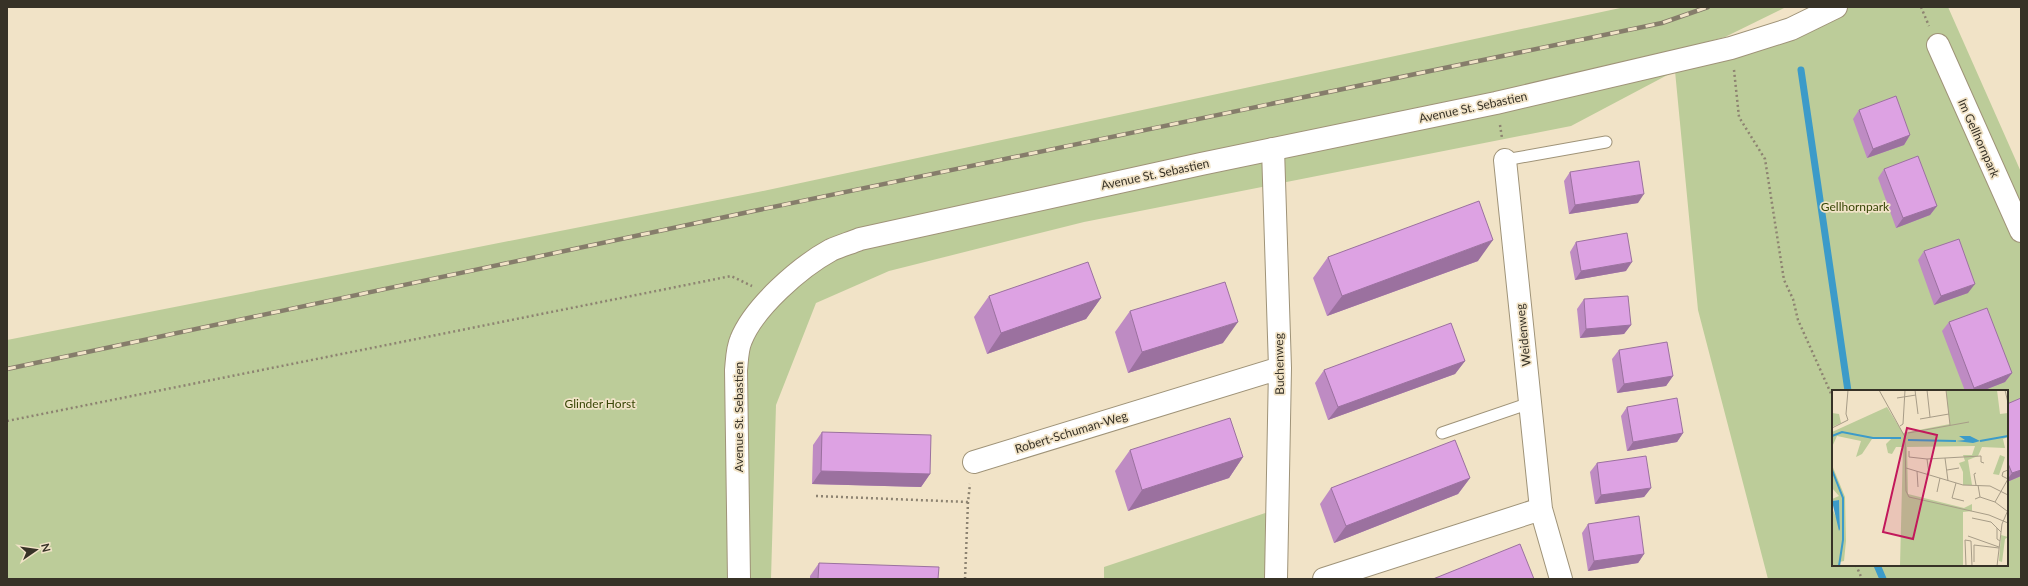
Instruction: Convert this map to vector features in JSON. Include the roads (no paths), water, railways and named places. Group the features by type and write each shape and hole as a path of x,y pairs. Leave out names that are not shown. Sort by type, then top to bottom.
{"street":[{"name":"Avenue St. Sebastien","path":"739,579 736,370 740,341 749,324 774,296 811,262 832,250 860,239 1273,149 1496,103 1731,48 1791,28 1836,7"},
{"name":"Im Gellhornpark","path":"1938,45 2021,231"},
{"name":"Buchenweg","path":"1273,149 1280,368 1276,579"},
{"name":"Weidenweg","path":"1505,160 1541,509 1561,579"},
{"name":"Robert-Schuman-Weg","path":"974,462 1280,368"},
{"path":"1324,579 1541,509"}],"lane":[{"path":"1505,160 1606,142"},
{"path":"1442,433 1530,403"}],"waterway":[{"path":"1801,70 1848,390"},
{"path":"1877,566 1883,579"}],"railway":[{"path":"7,369 744,213 1662,23 1708,7"}],"park label":[{"name":"Gellhornpark","path":"1855,206"},
{"name":"Glinder Horst","path":"600,403"}]}
